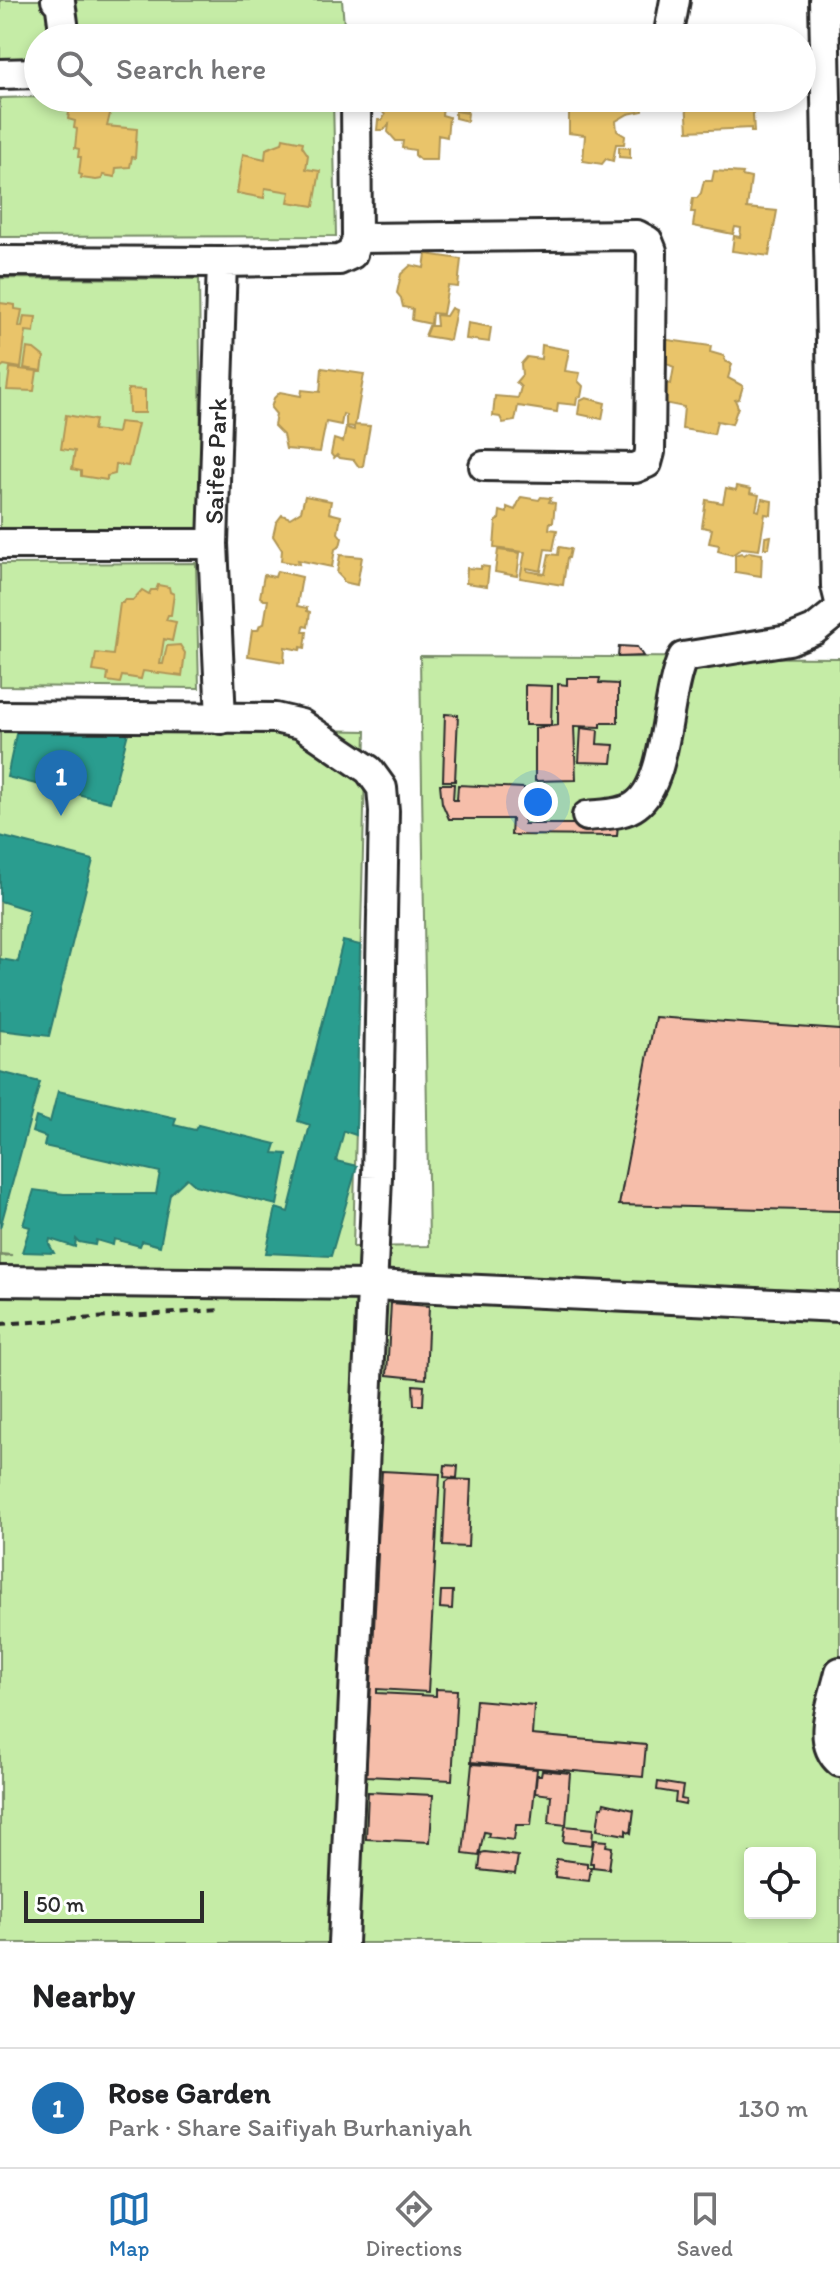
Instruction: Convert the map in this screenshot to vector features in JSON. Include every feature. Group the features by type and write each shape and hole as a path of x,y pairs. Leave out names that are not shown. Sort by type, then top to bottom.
{"street":[{"path":"56,0 60,1 63,24"},
{"path":"671,24 675,0"},
{"path":"816,34 824,0"},
{"path":"816,54 833,92 836,586 840,602"},
{"path":"0,74 24,73"},
{"path":"0,261 339,260 352,254 357,238 356,112"},
{"path":"357,238 637,235 648,241 652,251 650,452 647,463 635,468 484,466"},
{"name":"Saifee Park","path":"0,544 213,544 222,262"},
{"path":"213,544 221,719"},
{"path":"587,816 622,812 637,805 650,787 661,759 674,675 683,657 789,640 814,630 840,609"},
{"path":"0,716 275,718 301,724 369,770 382,788 384,811 373,1285 343,1943"},
{"path":"0,1281 373,1285 840,1307"},
{"path":"840,1672 826,1736 832,1756 840,1762"}],"path":[{"path":"0,1324 218,1312 231,1305"}],"green space":[{"path":"0,0 342,0 344,24 24,24 24,65 0,67"},
{"path":"24,97 24,112 333,112 336,236 0,237 0,98"},
{"path":"0,278 199,279 202,533 0,531"},
{"path":"196,563 199,688 0,686 0,564"},
{"path":"420,656 840,658 840,1943 0,1943 0,1256 12,1255 0,1254 0,724 366,731 353,1247 429,1246"}],"building: Homes":[{"path":"69,112 110,112 107,126 137,129 135,158 132,157 130,167 116,168 115,177 103,175 102,179 96,180 81,178 81,157 78,157 79,149 75,148 77,129 74,128 75,121 68,119"},
{"path":"383,112 442,112 442,115 449,117 447,137 438,135 437,160 420,160 415,150 402,148 403,141 396,141 388,132 389,124 384,130 377,130 378,120 385,115"},
{"path":"455,112 468,113 467,121 455,118"},
{"path":"569,112 638,112 616,121 617,131 625,136 624,144 616,144 613,161 606,159 602,164 583,161 585,135 569,133"},
{"path":"687,112 753,112 754,132 751,128 688,131"},
{"path":"283,138 303,142 308,155 306,169 320,171 314,206 288,202 290,192 265,188 264,198 237,193 243,154 265,159 266,149 282,143"},
{"path":"619,147 630,148 630,158 619,157"},
{"path":"714,171 743,173 742,176 751,178 747,208 777,211 769,256 732,251 734,236 740,237 741,228 735,227 733,234 693,226 693,198 701,193 704,181 712,181"},
{"path":"426,254 461,259 458,287 448,286 443,314 432,313 431,324 412,320 413,309 403,307 397,293 401,274 411,265 424,268"},
{"path":"0,303 15,305 15,309 22,310 19,326 22,327 24,316 36,317 34,332 26,331 21,368 4,365 0,368"},
{"path":"451,308 456,310 450,340 425,336 429,326 437,326 436,315 446,316"},
{"path":"468,323 491,327 489,342 466,339"},
{"path":"661,339 711,346 710,352 724,356 725,361 732,364 728,378 743,386 739,399 735,400 738,407 732,424 717,421 714,434 682,429 684,407 664,403 666,383 671,384 674,367 665,363 667,355 659,353"},
{"path":"542,345 569,350 565,371 580,373 578,381 583,386 581,397 577,398 576,405 558,403 557,412 518,406 515,421 503,423 500,417 493,416 495,396 518,398 521,387 516,382 522,375 521,364 527,357 541,359"},
{"path":"27,348 44,357 42,371 24,368"},
{"path":"10,368 37,371 34,391 7,390"},
{"path":"322,368 364,374 355,425 370,426 363,466 359,467 354,460 337,455 334,458 331,454 334,439 343,442 346,428 354,430 354,427 346,426 346,415 343,414 341,425 326,422 320,452 286,449 283,435 274,426 276,414 271,408 274,398 280,392 301,396 302,390 320,392"},
{"path":"128,389 145,390 145,413 129,413"},
{"path":"586,398 605,403 602,419 578,414 580,401"},
{"path":"66,415 95,420 93,430 117,433 119,422 138,424 128,466 116,464 115,474 107,476 107,480 81,476 81,471 72,469 75,451 61,449"},
{"path":"737,486 751,489 750,493 759,495 756,510 759,511 762,499 772,501 771,515 765,514 759,550 742,548 732,555 718,551 719,545 709,543 712,529 702,527 706,500 723,503 726,488 736,490"},
{"path":"305,496 331,501 329,513 341,516 338,533 342,538 340,546 335,549 332,567 298,560 299,564 281,561 282,550 273,536 276,523 282,515 290,518 301,511"},
{"path":"521,497 551,498 549,502 555,503 549,529 557,530 553,550 545,549 541,571 527,568 527,571 545,574 549,554 558,555 559,547 571,549 563,585 520,578 525,552 494,548 500,511 507,513 507,507 515,510"},
{"path":"771,536 769,548 764,548 765,537"},
{"path":"498,550 520,553 517,576 495,572"},
{"path":"749,552 762,554 761,576 735,572 735,555"},
{"path":"340,555 362,557 357,585 343,582 337,573"},
{"path":"481,566 489,567 487,586 466,583 467,568 481,569"},
{"path":"277,571 302,577 297,606 310,612 308,627 304,626 303,632 307,632 305,648 285,647 284,662 248,656 252,630 258,630 264,624 268,600 260,597 264,575 275,577"},
{"path":"158,585 169,587 174,594 171,615 166,620 176,622 172,641 164,639 160,664 163,664 167,646 180,645 185,653 182,676 143,671 141,679 122,676 120,683 107,681 108,673 93,671 96,653 113,655 120,603 133,600 142,590 149,594"}],"building: Schools":[{"path":"19,720 131,721 110,802 7,777"},
{"path":"0,836 93,860 49,1036 0,1030 0,959 18,962 29,910 0,901"},
{"path":"343,941 360,945 356,1135 344,1131 336,1161 357,1166 331,1256 266,1253 276,1208 288,1212 310,1125 298,1121"},
{"path":"0,1072 40,1082 0,1228"},
{"path":"58,1091 176,1118 174,1125 195,1130 198,1125 276,1144 273,1153 287,1154 277,1205 195,1185 187,1178 170,1194 160,1246 142,1241 140,1246 114,1239 113,1245 96,1240 95,1245 76,1239 75,1247 50,1239 54,1253 22,1252 30,1227 23,1225 34,1190 64,1194 156,1194 160,1172 44,1146 46,1137 32,1132 36,1117 50,1122"}],"building: Other":[{"path":"619,646 637,647 643,656 618,657"},
{"path":"567,678 600,678 599,683 618,684 618,723 601,723 601,727 574,726 576,780 535,781 535,728 558,725 558,684 567,685"},
{"path":"525,685 552,686 551,725 525,725"},
{"path":"445,714 458,715 455,781 443,781"},
{"path":"581,728 598,730 597,744 614,745 612,763 579,762"},
{"path":"440,784 454,784 453,800 457,800 458,785 524,788 524,824 618,824 617,836 511,835 512,819 449,819 442,803"},
{"path":"655,1017 840,1030 840,1211 619,1205"},
{"path":"391,1303 429,1306 426,1379 387,1375"},
{"path":"413,1385 424,1386 423,1405 414,1405"},
{"path":"445,1465 458,1466 457,1478 444,1477"},
{"path":"382,1471 440,1474 428,1692 377,1689 377,1693 436,1696 436,1689 457,1690 452,1780 366,1776 378,1554 371,1553 371,1541 378,1542"},
{"path":"450,1479 471,1480 468,1547 443,1546 446,1482"},
{"path":"441,1591 453,1591 452,1609 440,1608"},
{"path":"476,1700 534,1705 532,1735 646,1745 643,1777 471,1762"},
{"path":"472,1764 537,1769 531,1825 516,1825 514,1840 488,1837 489,1833 484,1832 479,1856 463,1854"},
{"path":"542,1770 570,1773 566,1825 549,1823 551,1795 535,1793 537,1775 541,1775"},
{"path":"658,1782 683,1786 681,1799 686,1800 685,1805 675,1803 676,1793 657,1790"},
{"path":"368,1792 433,1795 430,1842 366,1839"},
{"path":"604,1803 634,1810 631,1833 626,1830 626,1835 597,1830 600,1807"},
{"path":"565,1826 593,1829 592,1845 563,1842"},
{"path":"594,1840 607,1841 606,1846 612,1847 609,1869 593,1867 590,1863"},
{"path":"481,1853 518,1856 515,1874 479,1870"},
{"path":"556,1859 587,1863 587,1867 591,1867 589,1881 555,1877"}],"place":[{"name":"Rose Garden","path":"61,816"}]}
